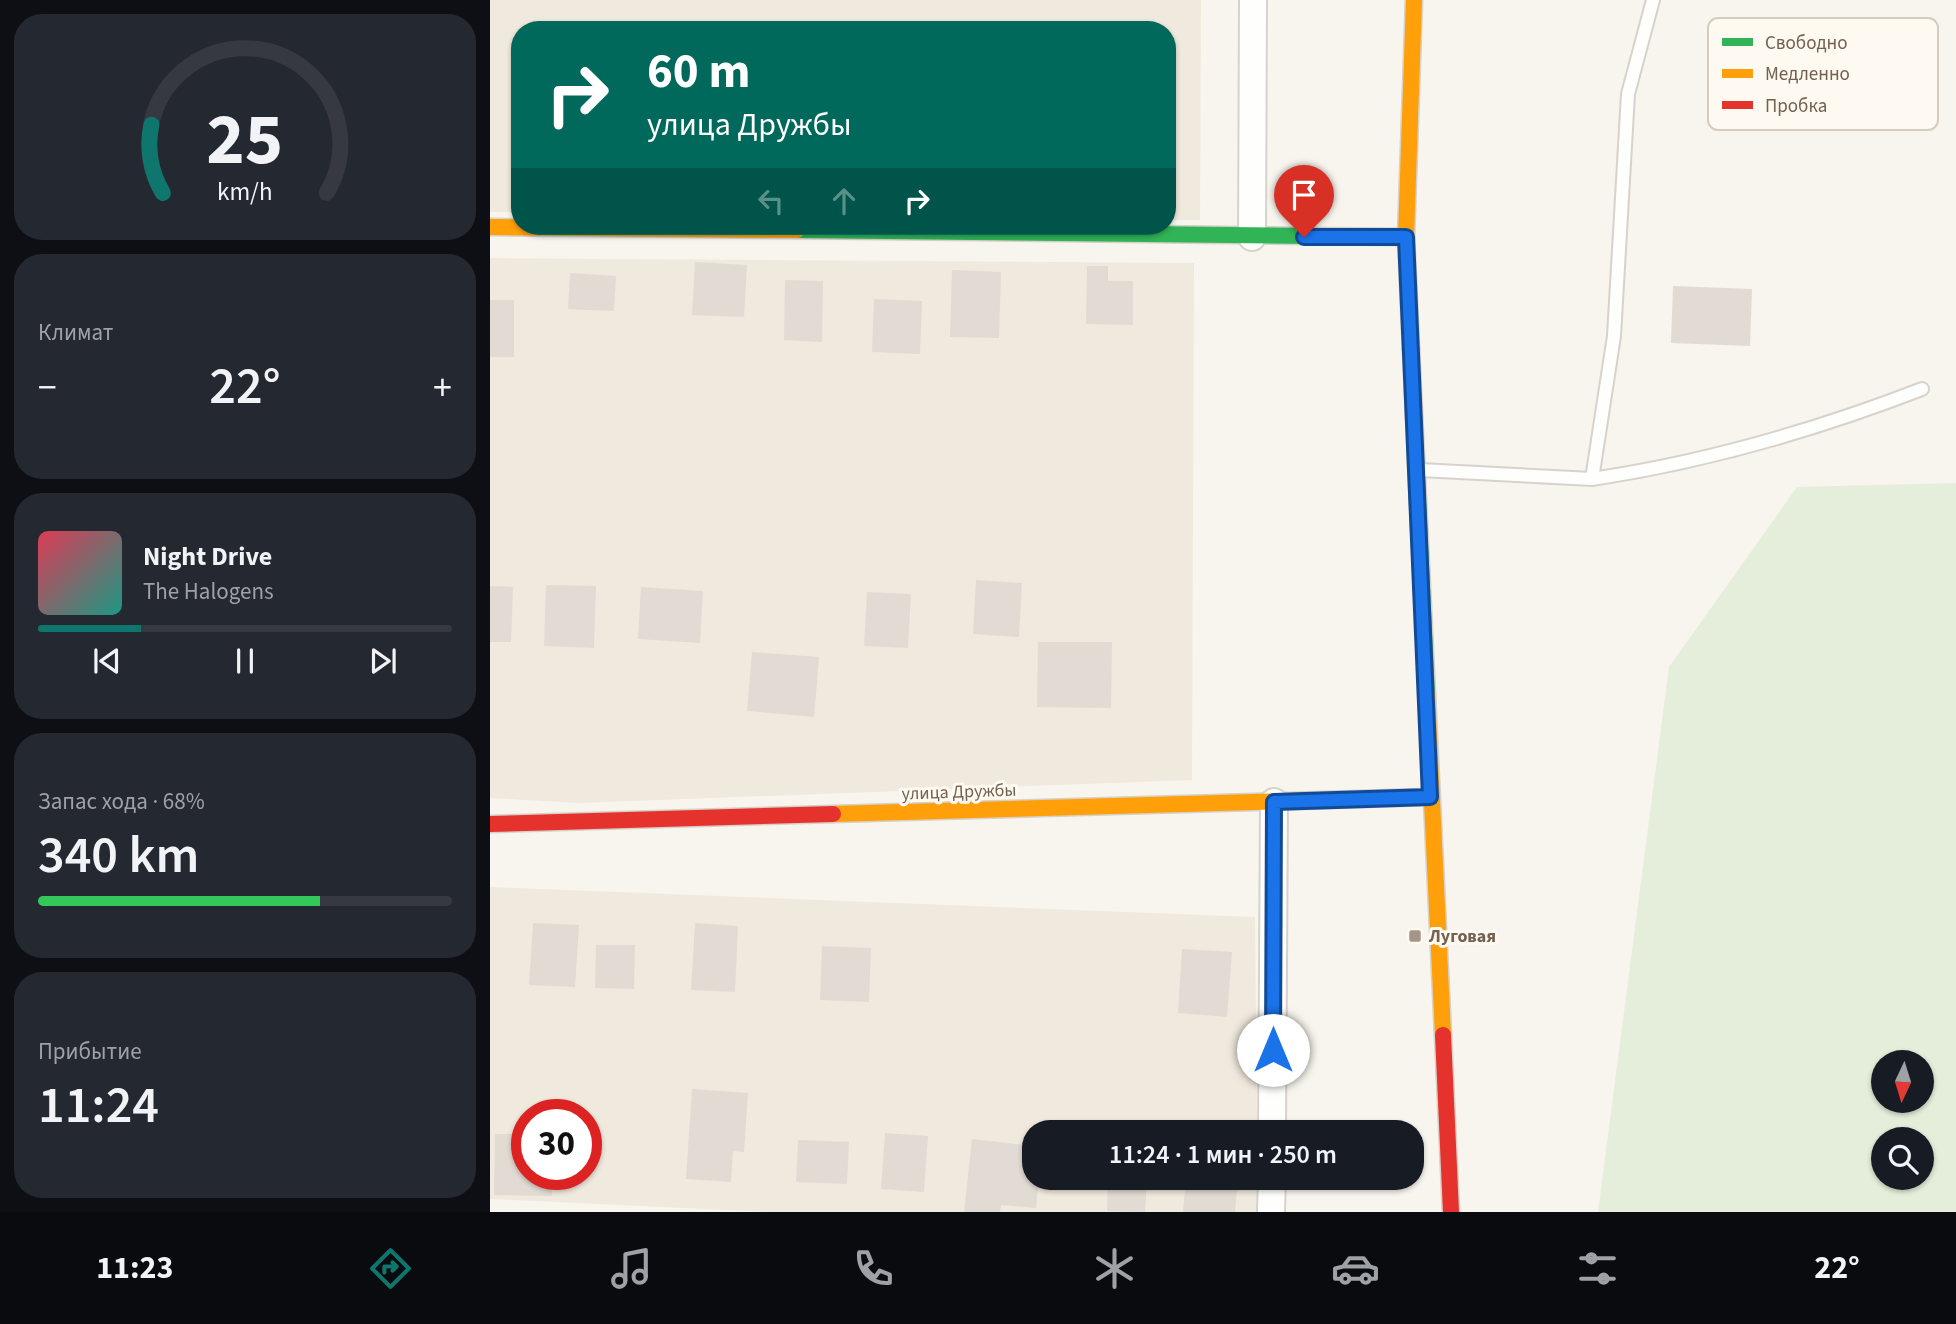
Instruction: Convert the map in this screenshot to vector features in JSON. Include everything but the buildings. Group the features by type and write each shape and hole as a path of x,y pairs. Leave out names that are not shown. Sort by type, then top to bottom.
{"street":[{"path":"1252,237 1253,0"},
{"path":"1414,0 1406,237 1451,1212"},
{"path":"490,226 511,226"},
{"path":"1113,235 1406,237"},
{"name":"улица Дружбы","path":"490,824 1430,797"},
{"path":"1272,1120 1274,802"},
{"path":"1271,1212 1272,1190"}],"lane":[{"path":"1592,479 1614,336 1628,94 1653,0"},
{"path":"1416,470 1592,479 1644,471 1767,441 1851,416 1922,389"}],"shaded area":[{"path":"490,0 1201,0 1200,220 1176,220 1176,21 511,21 511,212 490,212"},
{"path":"490,258 1194,263 1192,780 579,803 490,798"},
{"path":"490,887 1255,917 1257,1120 1022,1120 1022,1190 1258,1190 1258,1212 770,1212 490,1199"}],"green space":[{"path":"1956,483 1956,1212 1598,1212 1669,667 1797,487"}],"traffic: fast":[{"path":"1176,234 1406,237"},
{"path":"1411,349 1427,695"}],"traffic: slow":[{"path":"1411,349 1406,237 1414,0"},
{"path":"490,227 511,227"},
{"path":"1427,695 1443,1035"},
{"path":"833,814 1430,797"}],"traffic: jam":[{"path":"490,824 833,814"},
{"path":"1443,1035 1451,1212"}],"place":[{"name":"Луговая","path":"1415,936"}],"route":[{"path":"1273,1050 1274,802 1430,797 1406,237 1304,237"}]}
